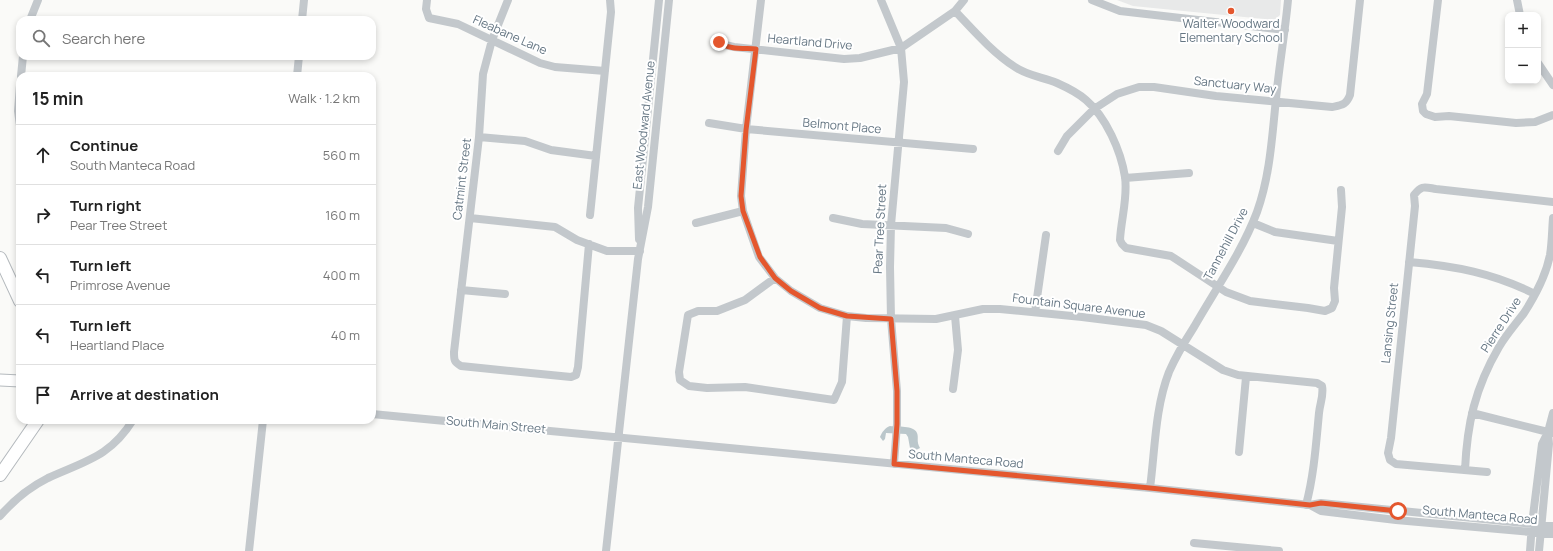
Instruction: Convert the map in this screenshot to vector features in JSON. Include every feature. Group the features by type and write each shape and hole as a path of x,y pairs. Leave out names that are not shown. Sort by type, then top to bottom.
{"highway":[{"path":"0,258 16,292"},
{"path":"0,475 35,424"}],"main road":[{"path":"0,380 16,381"}],"street":[{"path":"32,16 38,0"},
{"path":"302,16 304,0"},
{"name":"Fleabane Lane","path":"427,0 426,9 429,18 458,24 540,62 555,67 605,71"},
{"name":"Catmint Street","path":"508,0 492,40 483,74 479,137 454,352 454,359 456,363 461,366 570,377 576,375 578,367 589,244"},
{"path":"590,215 611,12 610,0"},
{"name":"East Woodward Avenue","path":"640,251 638,208 659,0"},
{"name":"East Woodward Avenue","path":"606,551 640,251 648,206 669,0"},
{"name":"Fountain Square Avenue","path":"761,0 746,130 741,196 743,211 760,257 775,278 791,291 820,308 847,316 891,319 936,319 984,309 1035,312 1146,325 1161,331 1182,346 1223,370 1246,377 1317,383 1322,386 1323,392 1308,505"},
{"name":"Pear Tree Street","path":"881,0 901,48 904,82 891,225 891,319 897,391 897,424 894,464"},
{"name":"Heartland Drive","path":"719,42 734,47 844,59 860,58 901,48 955,11 964,0"},
{"path":"1092,0 1120,11 1285,30"},
{"name":"Tannehill Drive","path":"1150,488 1155,439 1164,389 1169,371 1252,223 1262,195 1269,166 1288,0"},
{"name":"Sanctuary Way","path":"1058,152 1067,136 1094,110 1117,94 1139,87 1154,87 1216,96 1332,107 1347,103 1350,95 1353,72 1360,0"},
{"path":"1438,0 1427,94 1422,104 1423,111 1426,114 1435,117 1449,116 1516,123 1535,122 1553,115"},
{"path":"1517,0 1519,12"},
{"path":"955,11 996,52 1014,67 1023,72 1058,84 1086,100 1094,110 1113,138 1120,156 1125,178 1125,195 1120,229 1120,240 1126,248 1171,256 1226,292 1250,301 1325,311 1332,308 1335,301 1334,288 1342,207 1341,190"},
{"path":"21,72 23,60"},
{"path":"297,72 298,60"},
{"path":"1541,67 1553,85"},
{"name":"Belmont Place","path":"709,123 746,130 973,149"},
{"path":"479,137 525,141 551,150 596,156"},
{"path":"1125,178 1189,173"},
{"name":"Lansing Street","path":"1465,470 1396,464 1390,460 1388,453 1391,438 1415,206 1414,195 1418,189 1424,187 1436,190 1553,202"},
{"path":"696,223 743,211"},
{"path":"470,218 554,227 576,240 607,251 640,251"},
{"path":"833,218 862,224 946,228 968,234"},
{"name":"Pierre Drive","path":"1465,470 1466,442 1476,397 1498,348 1511,328 1523,314 1535,294 1550,255 1553,218"},
{"path":"1252,223 1275,232 1338,240"},
{"path":"1035,312 1046,235"},
{"path":"1409,262 1449,266 1479,272 1506,281 1535,294"},
{"path":"775,278 745,300 717,311 698,311 688,315 679,372 680,380 689,386 708,388 745,387 834,400 842,382 847,316"},
{"path":"461,290 505,294"},
{"path":"953,389 958,350 955,316"},
{"path":"1239,452 1246,377"},
{"path":"1472,413 1550,432"},
{"path":"1539,551 1553,413"},
{"name":"South Main Street","path":"376,414 620,437"},
{"path":"0,516 8,507 36,485 102,453 119,439 130,424"},
{"path":"249,551 262,424"},
{"path":"1530,551 1531,528 1542,444 1550,432"},
{"name":"South Manteca Road","path":"620,437 1150,488 1308,505 1321,503 1541,529 1553,534"},
{"path":"1465,470 1487,472"},
{"name":"South Manteca Road","path":"1541,529 1553,526"},
{"path":"1194,543 1279,551"}],"shaded area":[{"name":"Walter Woodward Elementary School","path":"1117,0 1281,0 1280,15 1274,20 1133,6"},
{"path":"890,426 905,427 915,430 918,435 918,443 920,448 916,450 910,448 906,434 886,433 883,441 880,437 885,429"}],"place":[{"name":"Walter Woodward Elementary School","path":"1231,11"}],"route":[{"path":"719,42 734,47 756,49 746,130 741,196 743,211 760,257 775,278 791,291 820,308 847,316 891,319 897,391 897,424 894,464 1150,488 1310,505 1321,503 1398,511"}]}
